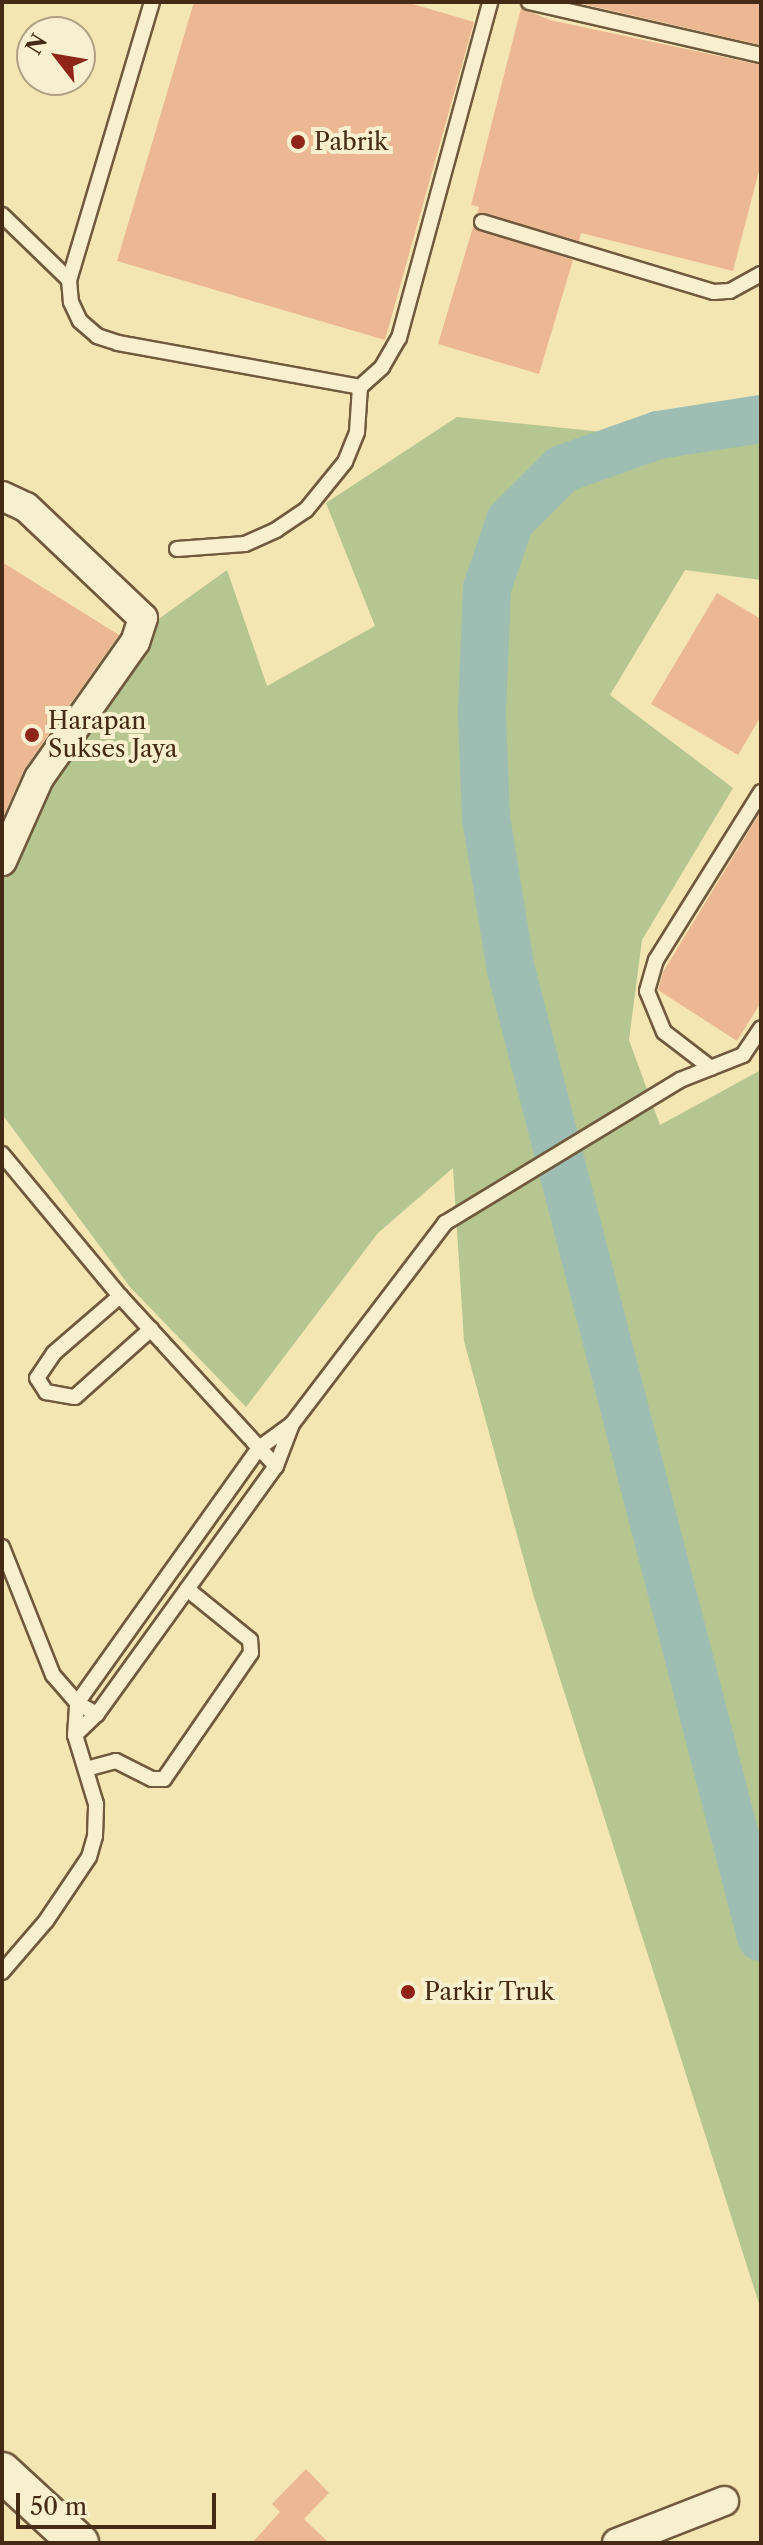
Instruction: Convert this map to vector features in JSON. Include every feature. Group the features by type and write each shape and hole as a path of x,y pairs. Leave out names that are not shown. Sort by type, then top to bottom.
{"street":[{"path":"2,496 26,507 143,618 135,642 39,778 2,861"},
{"path":"2,2472 79,2543"},
{"path":"617,2543 724,2501"}],"lane":[{"path":"152,2 69,280 71,302 80,321 97,336 360,387"},
{"path":"177,549 245,544 306,510 345,462 357,432 360,387 382,367 399,338 490,2"},
{"path":"529,2 761,55"},
{"path":"2,215 69,280"},
{"path":"482,222 714,292 730,291 761,274"},
{"path":"711,1068 664,1032 647,991 656,960 761,792"},
{"path":"75,1735 97,1714 276,1466 292,1424 445,1223 680,1080 743,1055 761,1028"},
{"path":"2,1154 120,1296 276,1466"},
{"path":"120,1296 54,1353 37,1378 46,1392 75,1397 151,1329"},
{"path":"2,1972 46,1921 89,1857 96,1804 75,1735 77,1703 259,1448 292,1424"},
{"path":"2,1547 53,1675 77,1703 97,1714"},
{"path":"86,1769 116,1761 152,1779 164,1779 251,1653 250,1640 187,1589"}],"green space":[{"path":"457,417 652,437 761,420 761,580 685,570 610,695 733,788 642,940 629,1040 660,1125 761,1070 761,2310 534,1597 464,1341 453,1168 378,1233 246,1407 130,1287 2,1114 2,838 111,653 227,570 267,686 375,626 326,503","holes":["594,1277 628,1400 691,1671"]}],"building":[{"name":"Pabrik","path":"194,2 406,2 474,22 385,340 117,261"},
{"path":"574,2 761,2 761,45"},
{"path":"521,8 550,20 761,65 761,163 733,271 581,233 579,241 478,213 479,207 471,205"},
{"path":"473,227 573,260 539,374 438,344"},
{"name":"Harapan Sukses Jaya","path":"2,562 119,635 25,768 2,819"},
{"path":"717,593 761,619 761,716 738,755 651,704"},
{"path":"761,811 761,1002 737,1041 658,990 663,972"},
{"path":"306,2469 329,2493 304,2519 329,2543 252,2543 280,2512 272,2504"}],"waterway":[{"path":"761,419 658,435 562,469 510,521 487,588 482,715 486,818 511,970 761,1937"}],"place":[{"name":"Pabrik","path":"298,142"},
{"name":"Harapan Sukses Jaya","path":"32,735"},
{"name":"Parkir Truk","path":"408,1992"}]}
